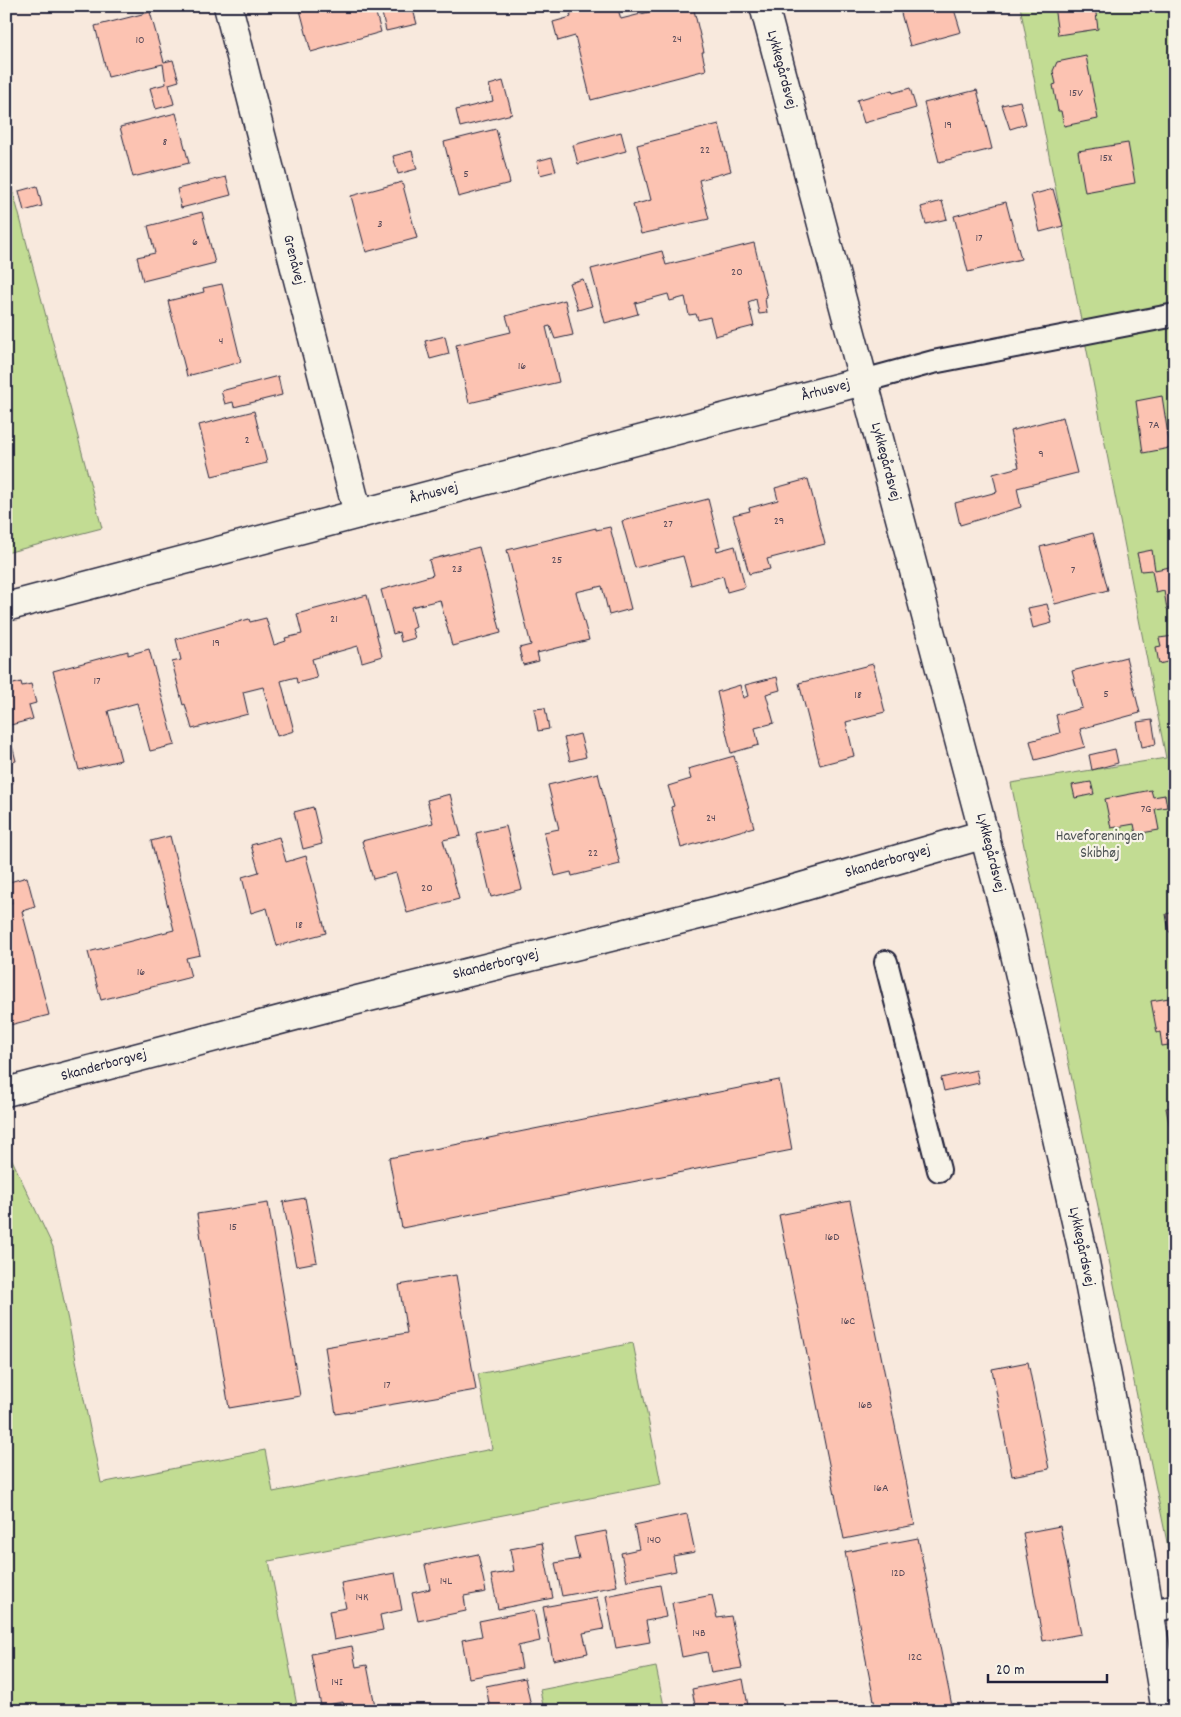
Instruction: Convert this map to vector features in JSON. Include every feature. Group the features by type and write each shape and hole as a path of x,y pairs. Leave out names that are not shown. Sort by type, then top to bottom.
{"street":[{"name":"Grenåvej","path":"228,6 358,514"},
{"name":"Lykkegårdsvej","path":"764,6 1010,932 1083,1252 1129,1490 1162,1609 1166,1711"},
{"name":"Århusvej","path":"6,607 863,381"},
{"name":"Skanderborgvej","path":"6,1092 337,1005 744,904 985,834"}],"lane":[{"path":"863,381 933,362 1175,316"},
{"path":"886,962 939,1170"}],"green space":[{"name":"Haveforeningen Skibhøj","path":"1020,6 1175,6 1175,1581 1011,783 1166,758"},
{"path":"6,165 102,528 6,553"},
{"path":"6,1147 53,1247 101,1483 265,1450 273,1492 492,1449 478,1374 633,1343 661,1484 269,1561 298,1711 6,1711"},
{"path":"656,1667 665,1711 544,1711 540,1690"}],"building":[{"path":"299,6 374,6 381,32 311,52"},
{"path":"412,6 417,24 386,31 382,13"},
{"path":"600,6 617,6 621,19 673,6 693,6 704,52 702,52 706,70 591,100 575,36 558,41 553,22 571,17 570,14"},
{"path":"899,6 953,6 961,32 910,46"},
{"path":"1054,6 1095,6 1098,29 1058,35"},
{"path":"150,12 164,62 173,60 179,81 169,84 174,104 156,109 150,88 166,84 163,64 108,77 95,26"},
{"path":"1086,56 1098,119 1064,126 1061,111 1058,111 1053,85 1056,84 1053,71 1057,62"},
{"path":"503,81 512,114 460,127 456,110 493,101 489,85"},
{"path":"910,88 916,108 864,123 857,100 892,90 893,93"},
{"path":"977,90 992,149 939,162 924,103"},
{"path":"1020,101 1026,124 1010,129 1002,105"},
{"path":"176,113 189,163 133,177 120,127"},
{"path":"719,124 731,171 699,180 709,219 641,234 633,205 651,200 637,145"},
{"path":"496,129 510,183 458,197 444,142"},
{"path":"621,132 626,151 578,164 573,145"},
{"path":"1128,143 1135,183 1085,192 1078,151"},
{"path":"412,151 417,169 398,174 393,156"},
{"path":"552,157 556,171 540,175 537,161"},
{"path":"226,177 231,195 181,208 177,189"},
{"path":"402,182 417,238 366,252 351,196"},
{"path":"37,186 42,206 24,211 19,191"},
{"path":"1053,189 1063,226 1040,232 1031,195"},
{"path":"942,201 947,219 926,224 921,207"},
{"path":"1006,202 1021,259 968,272 954,216"},
{"path":"202,212 215,263 143,281 137,257 155,253 148,226"},
{"path":"754,243 767,297 765,298 767,313 759,314 756,299 748,302 754,326 715,336 710,317 698,320 696,314 689,315 685,297 670,301 668,294 635,303 638,314 605,323 591,269 662,251 666,265"},
{"path":"583,279 592,306 578,310 569,283"},
{"path":"222,284 241,362 187,376 168,301 204,292 203,288"},
{"path":"565,300 573,335 555,339 550,326 546,327 559,382 469,403 456,345 511,332 506,316"},
{"path":"445,336 449,354 430,359 425,341"},
{"path":"278,376 282,395 234,407 233,402 225,404 221,391"},
{"path":"1162,396 1170,448 1143,453 1136,401"},
{"path":"254,411 267,463 212,476 199,425"},
{"path":"1063,417 1077,473 1017,488 1021,507 960,525 955,503 997,492 993,474 1019,467 1010,431"},
{"path":"808,479 825,544 767,559 770,569 749,574 733,515 750,511 749,508 778,500 775,488"},
{"path":"708,499 720,546 716,547 717,551 735,546 745,587 727,592 723,576 691,585 683,556 635,568 622,521"},
{"path":"610,527 631,609 609,615 602,586 576,592 589,640 537,653 539,661 523,665 519,648 531,645 507,550 596,528 596,530"},
{"path":"1093,533 1108,590 1055,604 1040,547"},
{"path":"479,547 501,633 452,646 440,600 411,607 416,627 412,629 415,638 401,642 399,632 393,634 381,590 433,575 429,560"},
{"path":"1152,550 1155,570 1175,566 1175,607 1167,609 1164,591 1156,593 1152,570 1141,571 1137,553"},
{"path":"367,595 382,656 362,662 358,646 312,659 317,678 297,683 296,677 281,681 294,731 277,736 263,687 243,692 248,714 192,729 185,704 183,705 172,662 181,660 176,639 249,619 250,622 266,618 274,645 286,641 285,638 302,634 297,614"},
{"path":"1047,604 1052,623 1033,628 1028,608"},
{"path":"1174,636 1175,660 1159,664 1156,647 1161,646 1159,638"},
{"path":"149,649 175,745 150,751 137,703 108,711 121,760 79,770 53,671 128,651 128,655"},
{"path":"1126,657 1140,713 1080,729 1085,747 1035,760 1030,741 1060,733 1056,715 1082,708 1072,671"},
{"path":"873,664 885,712 846,722 854,756 820,765 799,683"},
{"path":"777,677 780,690 766,694 774,723 755,728 759,745 731,753 717,692 740,685 743,698 748,696 745,685"},
{"path":"21,682 22,686 31,684 36,703 29,705 33,719 7,726 16,761 7,763 13,783 6,785 6,686"},
{"path":"545,708 549,729 538,731 534,709"},
{"path":"1152,720 1156,744 1142,747 1137,722"},
{"path":"580,734 586,757 570,761 564,738"},
{"path":"1115,749 1118,763 1092,770 1089,755"},
{"path":"734,756 754,827 681,848 671,807 674,806 668,786 691,779 688,769"},
{"path":"598,773 620,864 572,876 571,872 555,876 544,832 559,829 548,785"},
{"path":"1091,782 1094,794 1075,798 1072,785"},
{"path":"1151,790 1153,797 1165,795 1167,807 1155,809 1159,830 1136,834 1134,824 1111,828 1105,799"},
{"path":"450,794 461,836 443,840 459,899 407,913 396,873 373,879 362,841 433,823 427,800"},
{"path":"313,807 322,844 303,849 294,812"},
{"path":"506,826 522,889 491,897 476,833"},
{"path":"170,836 200,955 186,958 191,977 101,1000 88,952 174,930 151,841"},
{"path":"279,837 286,862 306,856 326,933 277,946 267,908 251,913 242,877 259,872 251,845"},
{"path":"27,877 35,907 22,911 49,1015 6,1026 6,904 12,903 6,883"},
{"path":"1175,912 1175,931 1169,932 1166,914"},
{"path":"1175,997 1175,1044 1162,1046 1160,1032 1157,1033 1151,1001"},
{"path":"976,1070 979,1083 944,1091 941,1078"},
{"path":"779,1080 792,1150 402,1228 389,1158"},
{"path":"1175,1106 1175,1148 1174,1148 1166,1108"},
{"path":"305,1198 317,1262 296,1266 283,1202"},
{"path":"850,1201 915,1525 844,1539 779,1215"},
{"path":"268,1203 300,1396 229,1408 197,1214"},
{"path":"456,1275 476,1390 336,1414 325,1347 407,1333 399,1285"},
{"path":"1028,1362 1049,1469 1012,1476 992,1369"},
{"path":"687,1514 695,1552 673,1556 676,1571 627,1581 621,1553 639,1549 634,1525"},
{"path":"1060,1526 1081,1634 1043,1641 1023,1533"},
{"path":"606,1531 617,1586 562,1596 555,1563 579,1559 574,1537"},
{"path":"918,1538 953,1711 876,1711 845,1552"},
{"path":"542,1543 553,1598 498,1609 491,1575 514,1571 510,1549"},
{"path":"478,1554 486,1592 464,1596 466,1611 418,1621 412,1593 430,1589 425,1565"},
{"path":"395,1573 402,1610 380,1615 383,1630 334,1640 329,1611 346,1608 341,1583"},
{"path":"660,1585 666,1617 646,1621 650,1642 616,1648 606,1596"},
{"path":"712,1595 717,1618 731,1616 742,1668 711,1673 707,1652 682,1657 672,1603"},
{"path":"597,1597 604,1629 583,1633 588,1653 553,1660 543,1607"},
{"path":"534,1610 540,1641 518,1646 522,1668 469,1678 462,1640 482,1636 479,1621"},
{"path":"352,1646 356,1667 367,1665 376,1711 345,1711 343,1702 321,1706 311,1654"},
{"path":"525,1678 532,1711 479,1711 490,1709 486,1686"},
{"path":"743,1679 749,1711 696,1711 692,1689"}]}
